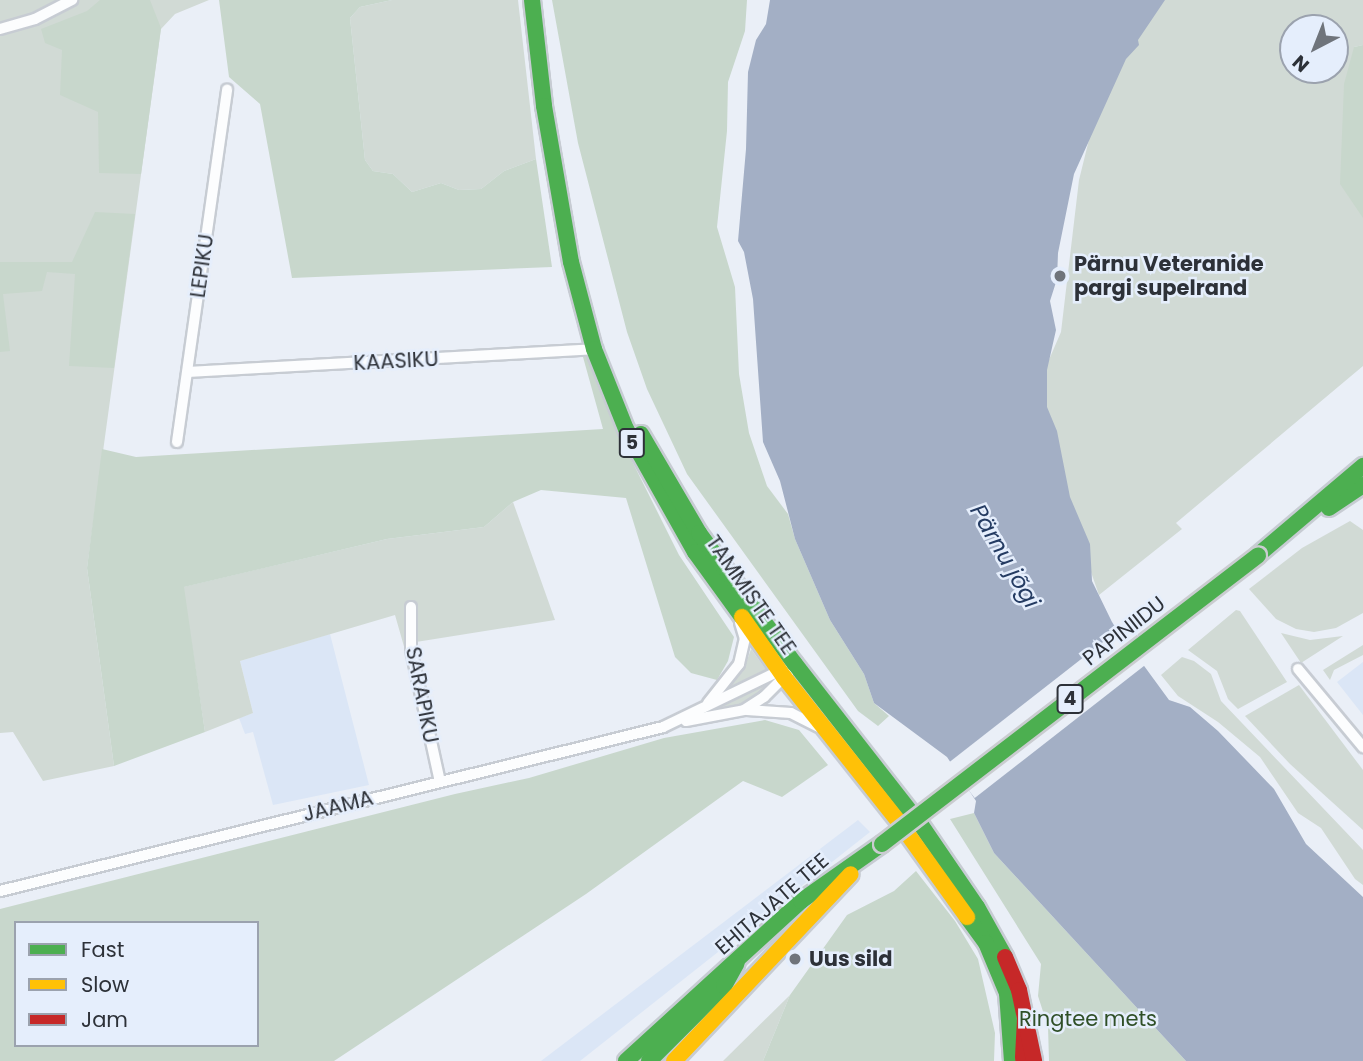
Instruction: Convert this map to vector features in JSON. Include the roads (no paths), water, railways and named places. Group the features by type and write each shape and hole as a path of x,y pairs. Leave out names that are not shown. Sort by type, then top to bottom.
{"main road":[{"name":"TAMMISTE TEE","path":"532,0 544,106 599,349 639,456 680,529 736,610 827,733 900,822 986,943 1007,993 1012,1061"},
{"name":"TAMMISTE TEE","path":"599,349 645,442 692,521 795,664 921,825 977,906 1011,967 1025,1019"},
{"name":"PAPINIIDU","path":"882,844 1258,555 1363,466"},
{"name":"PAPINIIDU","path":"1258,555 1363,485"},
{"name":"EHITAJATE TEE","path":"626,1061 801,901 882,844"},
{"name":"EHITAJATE TEE","path":"674,1061 685,1054 882,844"},
{"path":"649,1061 724,986 738,960"},
{"name":"5","path":"1023,1061 1025,1019"},
{"path":"1025,1019 1034,1061"}],"street":[{"path":"0,29 35,19 72,0"},
{"name":"LEPIKU","path":"177,442 227,90"},
{"name":"KAASIKU","path":"188,372 599,349"},
{"name":"SARAPIKU","path":"411,607 411,650 440,782"},
{"name":"JAAMA","path":"701,710 739,664 745,639 736,610"},
{"name":"JAAMA","path":"676,722 782,674 795,664"},
{"path":"1298,669 1363,747"},
{"name":"JAAMA","path":"744,710 764,697 782,674"},
{"name":"JAAMA","path":"0,891 616,740 676,722 744,710 791,713 827,733"}],"water":[{"name":"Pärnu jõgi","path":"770,0 1165,0 1138,40 1139,45 1126,59 1074,174 1058,253 1057,279 1050,301 1056,330 1047,370 1047,407 1057,431 1070,497 1090,544 1092,581 1112,622 1169,700 1190,707 1218,731 1274,789 1306,844 1363,897 1363,1061 1186,1061 994,853 974,813 976,801 947,757 874,703 864,674 830,620 795,539 780,481 763,442 753,299 744,252 738,241 746,149 748,72 756,40 766,24"}],"place":[{"name":"Pärnu Veteranide pargi supelrand","path":"1060,276"},
{"name":"Uus sild","path":"795,959"}],"park label":[{"name":"Ringtee mets","path":"1088,1019"}]}
